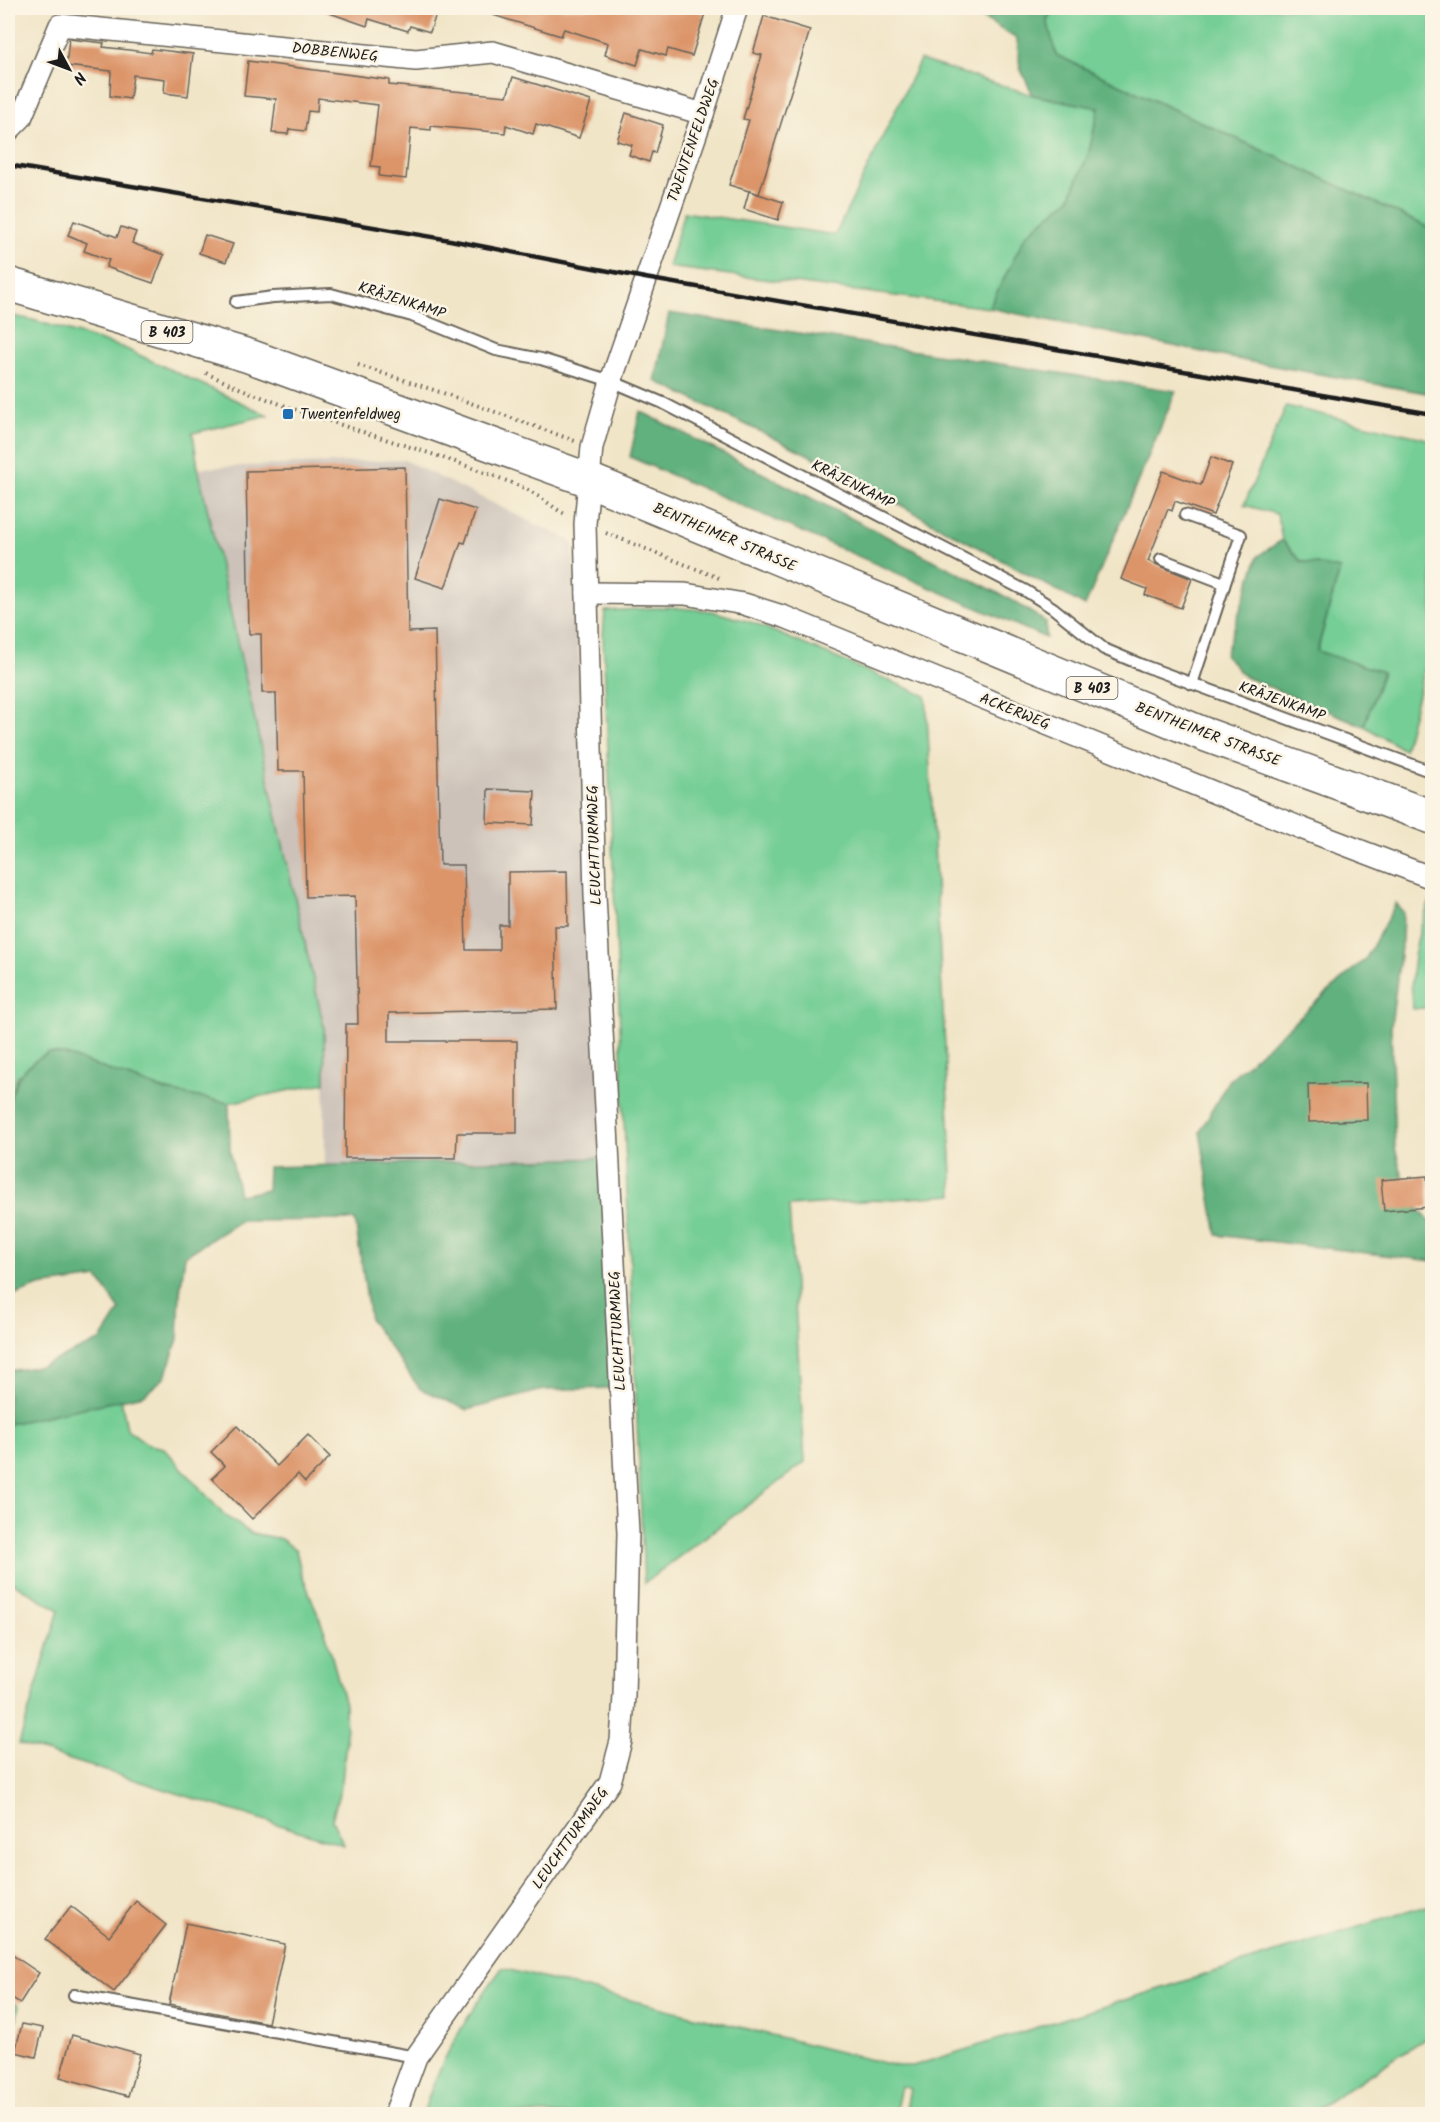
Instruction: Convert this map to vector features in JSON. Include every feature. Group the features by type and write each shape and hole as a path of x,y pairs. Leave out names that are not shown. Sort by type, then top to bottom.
{"main road":[{"name":"BENTHEIMER STRASSE","path":"8,284 249,356 589,480 1201,733 1432,817"}],"street":[{"name":"TWENTENFELDWEG","path":"589,480 592,447 611,381 737,8"},
{"name":"DOBBENWEG","path":"14,125 60,25 416,60 493,52 703,114"},
{"name":"LEUCHTTURMWEG","path":"394,2115 416,2057 610,1782 621,1741 628,1533 595,895 585,524 589,480"},
{"name":"ACKERWEG","path":"587,593 685,594 744,604 785,617 1290,823 1432,878"}],"lane":[{"name":"KRÄJENKAMP","path":"236,302 273,297 332,294 412,316 496,350 541,359 611,381 663,403 1026,591 1053,608 1104,649 1192,684 1432,772"},
{"path":"1185,515 1241,535 1192,684"},
{"path":"1161,559 1221,582 1224,586"},
{"path":"74,1995 416,2057"}],"shaded area":[{"path":"404,460 573,542 604,1158 325,1166 324,1027 198,468"}],"green space":[{"path":"962,8 1056,8 1047,19 1056,55 1432,229 1432,394 1246,361 989,308 1026,235 1070,198 1089,152 1099,108 1033,95 1020,68 1017,39 975,13"},
{"path":"1056,8 1432,8 1432,229 1056,55 1046,19"},
{"path":"920,60 1033,95 1099,108 1089,152 1070,198 1026,235 989,308 668,267 684,212 835,235"},
{"path":"669,313 1176,391 1085,606 809,455 655,381"},
{"path":"8,315 33,320 124,348 268,415 193,433 198,468 324,1027 325,1083 229,1103 167,1091 63,1054 18,1075 8,1104"},
{"path":"1286,406 1432,440 1432,672 1424,671 1404,750 1364,726 1382,672 1317,652 1340,569 1301,561 1282,540 1277,514 1244,505"},
{"path":"640,411 1010,599 1046,622 1046,638 630,457"},
{"path":"1282,540 1301,561 1340,569 1317,651 1383,672 1364,726 1245,677 1225,655 1258,556"},
{"path":"669,607 712,611 754,623 926,696 953,1195 789,1206 805,1462 644,1583 603,636 605,611"},
{"path":"1430,902 1432,903 1432,1007 1413,1009 1414,954"},
{"path":"1396,903 1403,912 1402,939 1391,1027 1395,1148 1408,1197 1432,1224 1432,1261 1217,1235 1200,1132 1228,1081 1366,958"},
{"path":"48,1053 63,1054 167,1091 229,1103 230,1150 239,1195 267,1190 268,1167 604,1158 610,1388 543,1390 467,1410 420,1389 370,1320 355,1220 240,1221 185,1256 180,1293 178,1339 165,1377 144,1395 8,1424 8,1371 42,1366 101,1340 120,1310 98,1278 39,1286 8,1298 8,1104 21,1074 32,1063"},
{"path":"121,1399 127,1429 149,1445 164,1448 223,1514 251,1533 281,1539 296,1550 301,1572 326,1635 345,1704 346,1742 342,1782 332,1820 344,1845 19,1744 59,1610 8,1580 8,1424"},
{"path":"1432,1904 1432,2034 1309,2114 905,2114 910,2089 901,2086 895,2114 423,2114 446,2056 478,2002 502,1968 896,2066 913,2066"},
{"path":"8,1999 19,2006 8,2062"}],"building":[{"path":"322,8 438,8 430,32 410,26 408,31 369,19 367,26 321,10"},
{"path":"481,8 688,8 705,13 692,56 668,49 666,56 642,49 637,65 605,55 608,43 564,29 561,36 480,11"},
{"path":"764,16 810,30 759,194 729,185 749,120 743,119 762,55 753,53"},
{"path":"69,39 104,43 103,47 151,53 152,49 193,54 188,96 164,93 165,79 133,75 130,99 110,96 111,71 66,66"},
{"path":"248,61 389,80 389,85 507,96 513,77 591,101 579,138 536,124 533,134 506,125 505,133 431,126 431,130 411,128 406,179 379,176 380,167 371,166 378,105 318,98 317,112 308,111 305,131 289,129 288,134 272,133 276,99 244,96"},
{"path":"626,113 663,125 655,153 652,152 649,162 629,155 632,145 617,141"},
{"path":"749,191 783,202 778,220 744,209"},
{"path":"74,221 117,237 121,227 136,232 132,243 164,255 153,283 106,267 109,260 84,251 87,243 68,235"},
{"path":"205,235 233,244 226,262 199,253"},
{"path":"1211,457 1232,465 1213,515 1175,501 1172,511 1168,509 1148,561 1192,579 1181,608 1145,595 1147,589 1121,579 1163,471 1201,485"},
{"path":"405,467 408,632 435,631 440,865 464,865 466,950 499,950 499,925 508,925 508,872 567,871 568,926 555,926 557,1009 389,1013 389,1041 517,1041 517,1133 457,1133 456,1158 345,1158 346,1024 358,1024 355,896 306,897 303,771 278,771 276,693 262,693 261,634 249,634 246,471"},
{"path":"440,499 476,510 465,543 461,542 445,588 415,578"},
{"path":"488,789 535,791 533,825 487,823"},
{"path":"1366,1083 1367,1120 1309,1122 1308,1084"},
{"path":"1427,1176 1429,1207 1384,1211 1381,1180"},
{"path":"237,1426 277,1466 308,1435 330,1457 305,1482 298,1474 252,1519 212,1478 225,1466 211,1452"},
{"path":"136,1901 166,1925 114,1992 45,1939 71,1906 109,1936"},
{"path":"186,1923 285,1944 268,2023 169,2004"},
{"path":"8,1952 39,1973 20,2003 8,1995"},
{"path":"22,2024 43,2028 36,2057 15,2052"},
{"path":"72,2035 140,2054 128,2096 60,2077"}],"railway":[{"path":"8,165 450,240 645,278 1432,414"}],"place":[{"name":"Twentenfeldweg","path":"288,414"}]}
